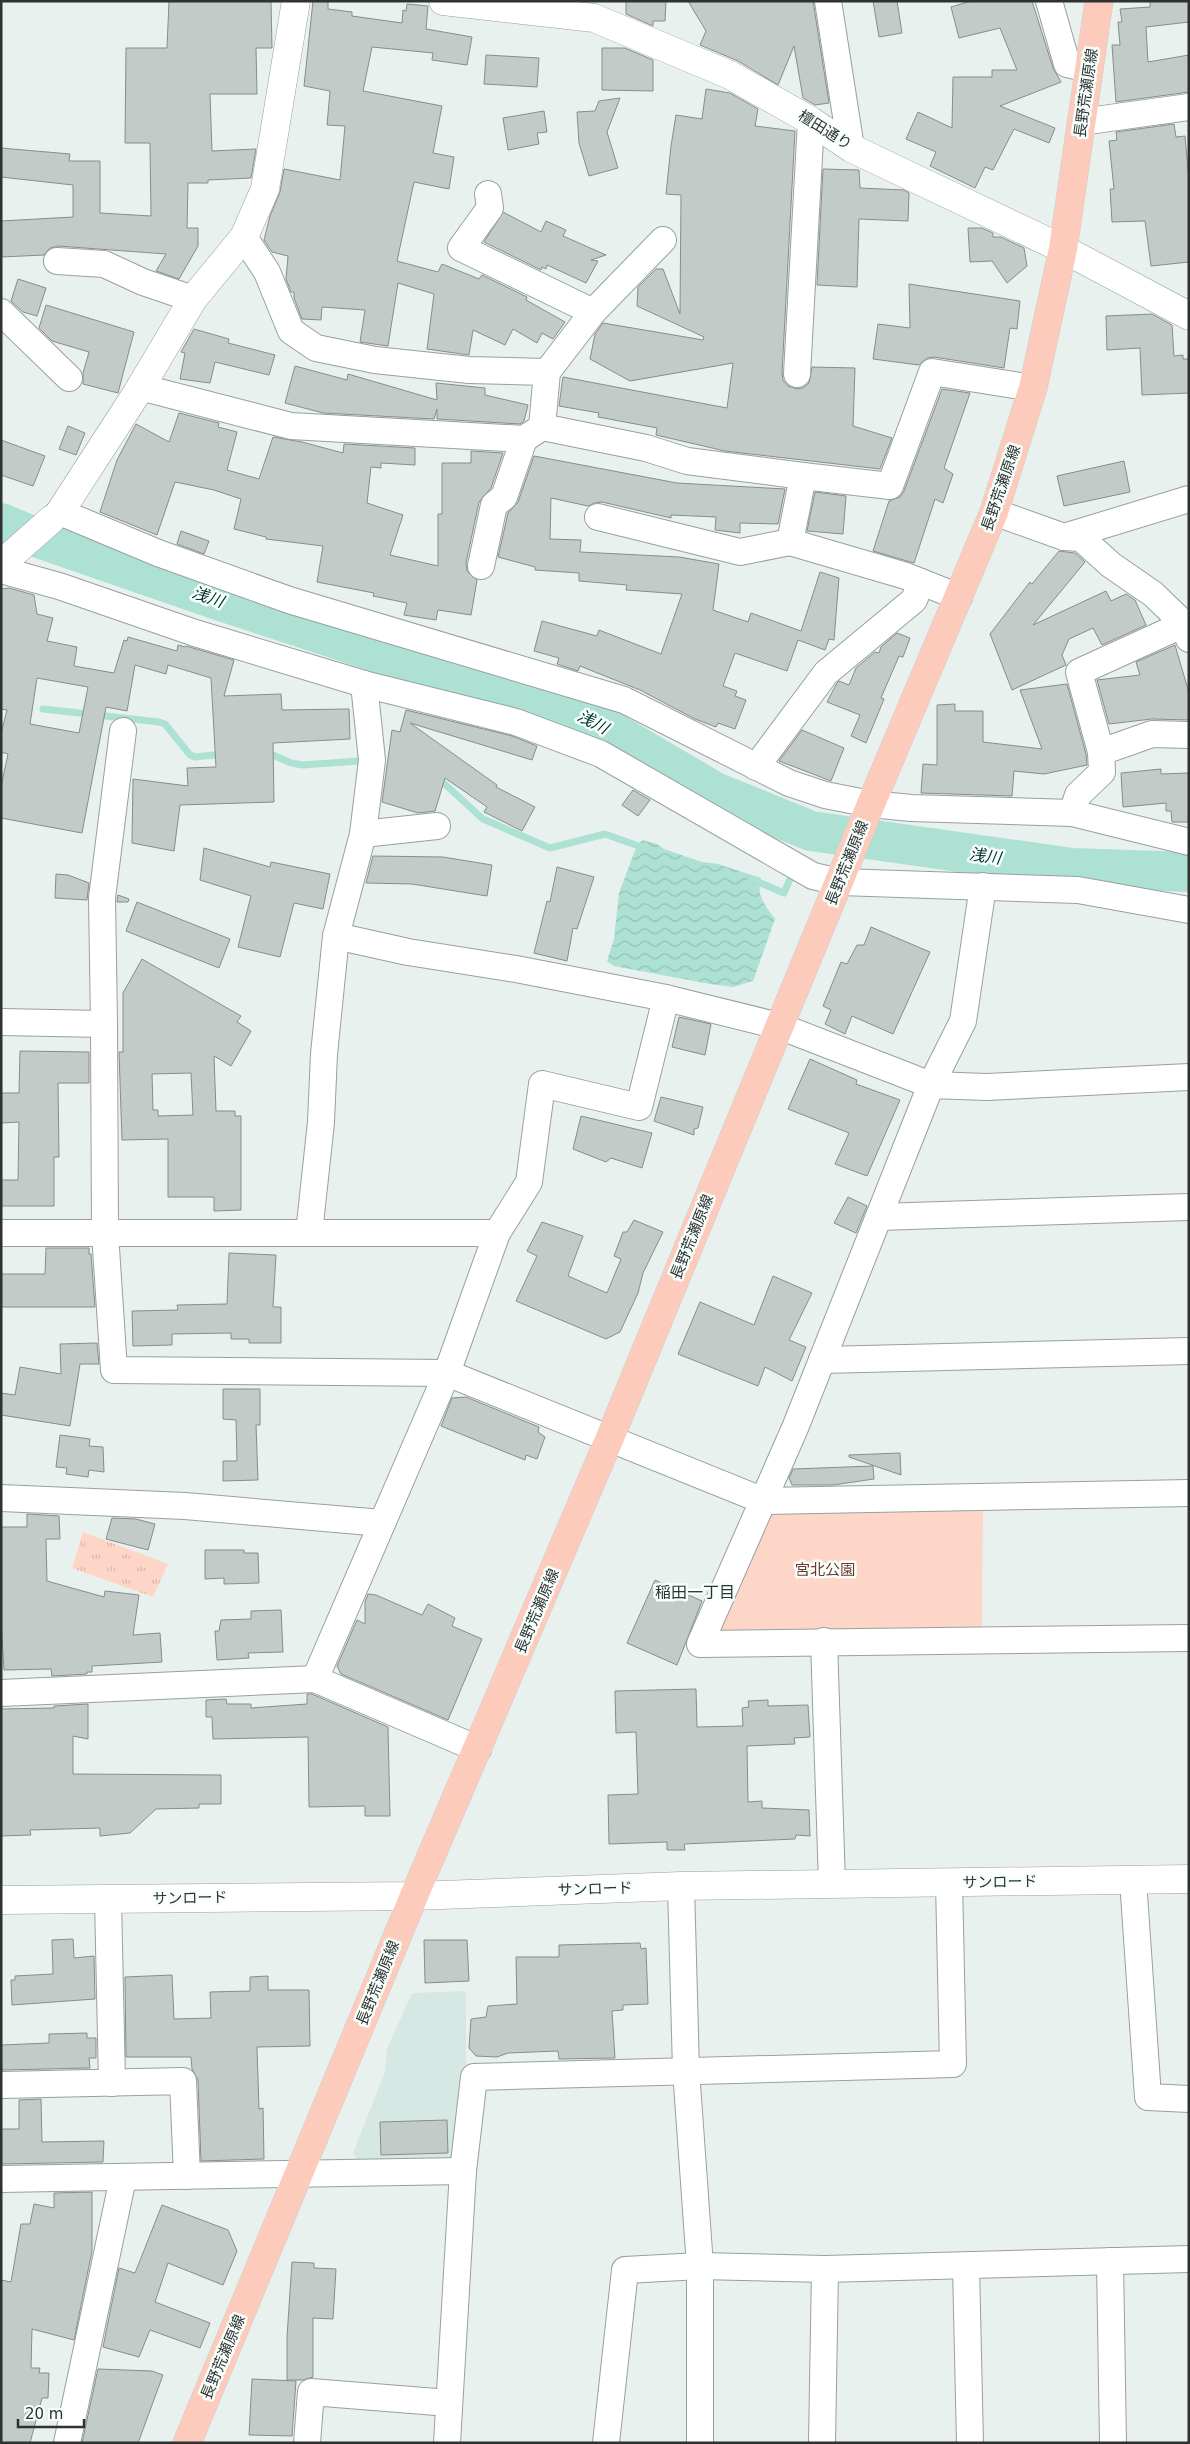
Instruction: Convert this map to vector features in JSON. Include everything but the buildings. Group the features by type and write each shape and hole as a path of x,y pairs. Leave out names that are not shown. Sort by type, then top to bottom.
{"main road":[{"name":"長野荒瀬原線","path":"187,2443 414,1896 609,1440 779,1026 843,876 869,808 994,512 1033,388 1063,249 1099,1"}],"street":[{"path":"296,1 265,189 244,237 193,299 140,387 56,515 2,565 116,607 364,684 516,722 601,754 812,876 843,876 983,886 1078,890 1189,910"},
{"name":"檀田通り","path":"443,1 594,18 730,75 811,121 851,148 1063,249 1189,316"},
{"path":"828,1 851,148"},
{"path":"1049,1 1067,64 1089,70"},
{"path":"1081,122 1189,107"},
{"path":"796,374 811,121"},
{"path":"488,194 490,208 461,248 593,312"},
{"path":"244,237 267,272 291,331 316,348 375,360 469,370 546,372"},
{"path":"481,566 494,505 504,497 534,433 546,372 593,312 663,240"},
{"path":"57,261 104,264 143,282 193,299"},
{"path":"1,312 69,378"},
{"path":"140,387 291,426 534,433 646,448 687,461 890,486 932,372 1033,388"},
{"path":"790,542 803,476"},
{"path":"1064,537 1189,498"},
{"path":"994,512 1064,537 1081,538 1111,565 1153,594 1180,620 1186,632 1079,672 1101,752 1102,772 1078,795 1072,813"},
{"path":"56,515 289,600 624,700 789,783 869,808 1072,813 1189,842"},
{"path":"598,517 740,552 790,542 921,582 959,597"},
{"path":"756,767 826,673 914,600 921,582"},
{"path":"308,1233 321,1122 324,1054 336,936 363,834 372,760 364,684"},
{"path":"123,731 102,898 105,1233 114,1370 447,1373 764,1501 1189,1493"},
{"path":"1101,752 1152,734 1189,735"},
{"path":"363,834 436,826"},
{"path":"983,886 963,1021 931,1085 764,1501 700,1644 1189,1638"},
{"path":"336,936 408,952 516,969 666,998 779,1026 931,1085 986,1087 1189,1077"},
{"path":"315,1679 447,1373 496,1233 529,1182 542,1084 638,1107 666,998"},
{"path":"1,1022 104,1024"},
{"path":"879,1217 1189,1207"},
{"path":"1,1233 496,1233"},
{"path":"822,1360 1189,1351"},
{"path":"1,1498 185,1506 382,1523"},
{"path":"824,1641 832,1884"},
{"path":"1,1693 315,1679 478,1749"},
{"name":"サンロード","path":"1,1900 414,1896 681,1886 1189,1879"},
{"path":"1133,1880 1148,2097 1189,2100"},
{"path":"447,2443 463,2171 474,2077 952,2064 948,1882"},
{"path":"681,1886 686,2070 700,2266 700,2443"},
{"path":"108,1898 112,2083"},
{"path":"1,2085 183,2081 187,2176"},
{"path":"1,2180 463,2171"},
{"path":"67,2443 123,2178"},
{"path":"606,2443 625,2270 700,2266 825,2269 1189,2259"},
{"path":"1110,2261 1113,2443"},
{"path":"966,2266 970,2443"},
{"path":"822,2443 825,2269"},
{"path":"307,2443 312,2392 449,2403"}],"shaded area":[{"path":"466,1991 466,2074 458,2153 448,2164 361,2167 353,2153 385,2072 387,2049 412,1993"}],"green space":[{"name":"宮北公園","path":"983,1501 982,1629 713,1635 770,1508"},
{"path":"83,1532 168,1564 153,1597 72,1568"}],"water":[{"path":"642,840 702,862 718,864 761,878 761,895 765,905 775,919 753,981 733,987 710,984 614,966 607,961 614,939 619,893 636,848"}],"waterway":[{"name":"浅川","path":"1,523 30,535 221,601 477,685 580,713 715,792 811,831 1072,868 1189,872"},
{"path":"43,709 159,722 165,724 190,755 195,757 223,754"},
{"path":"266,752 291,763 303,765 358,761"},
{"path":"437,777 483,819 550,848 605,834 647,849"},
{"path":"807,841 809,830"},
{"path":"751,879 784,893 790,879"}],"district":[{"name":"稲田一丁目","path":"695,1592"}]}
